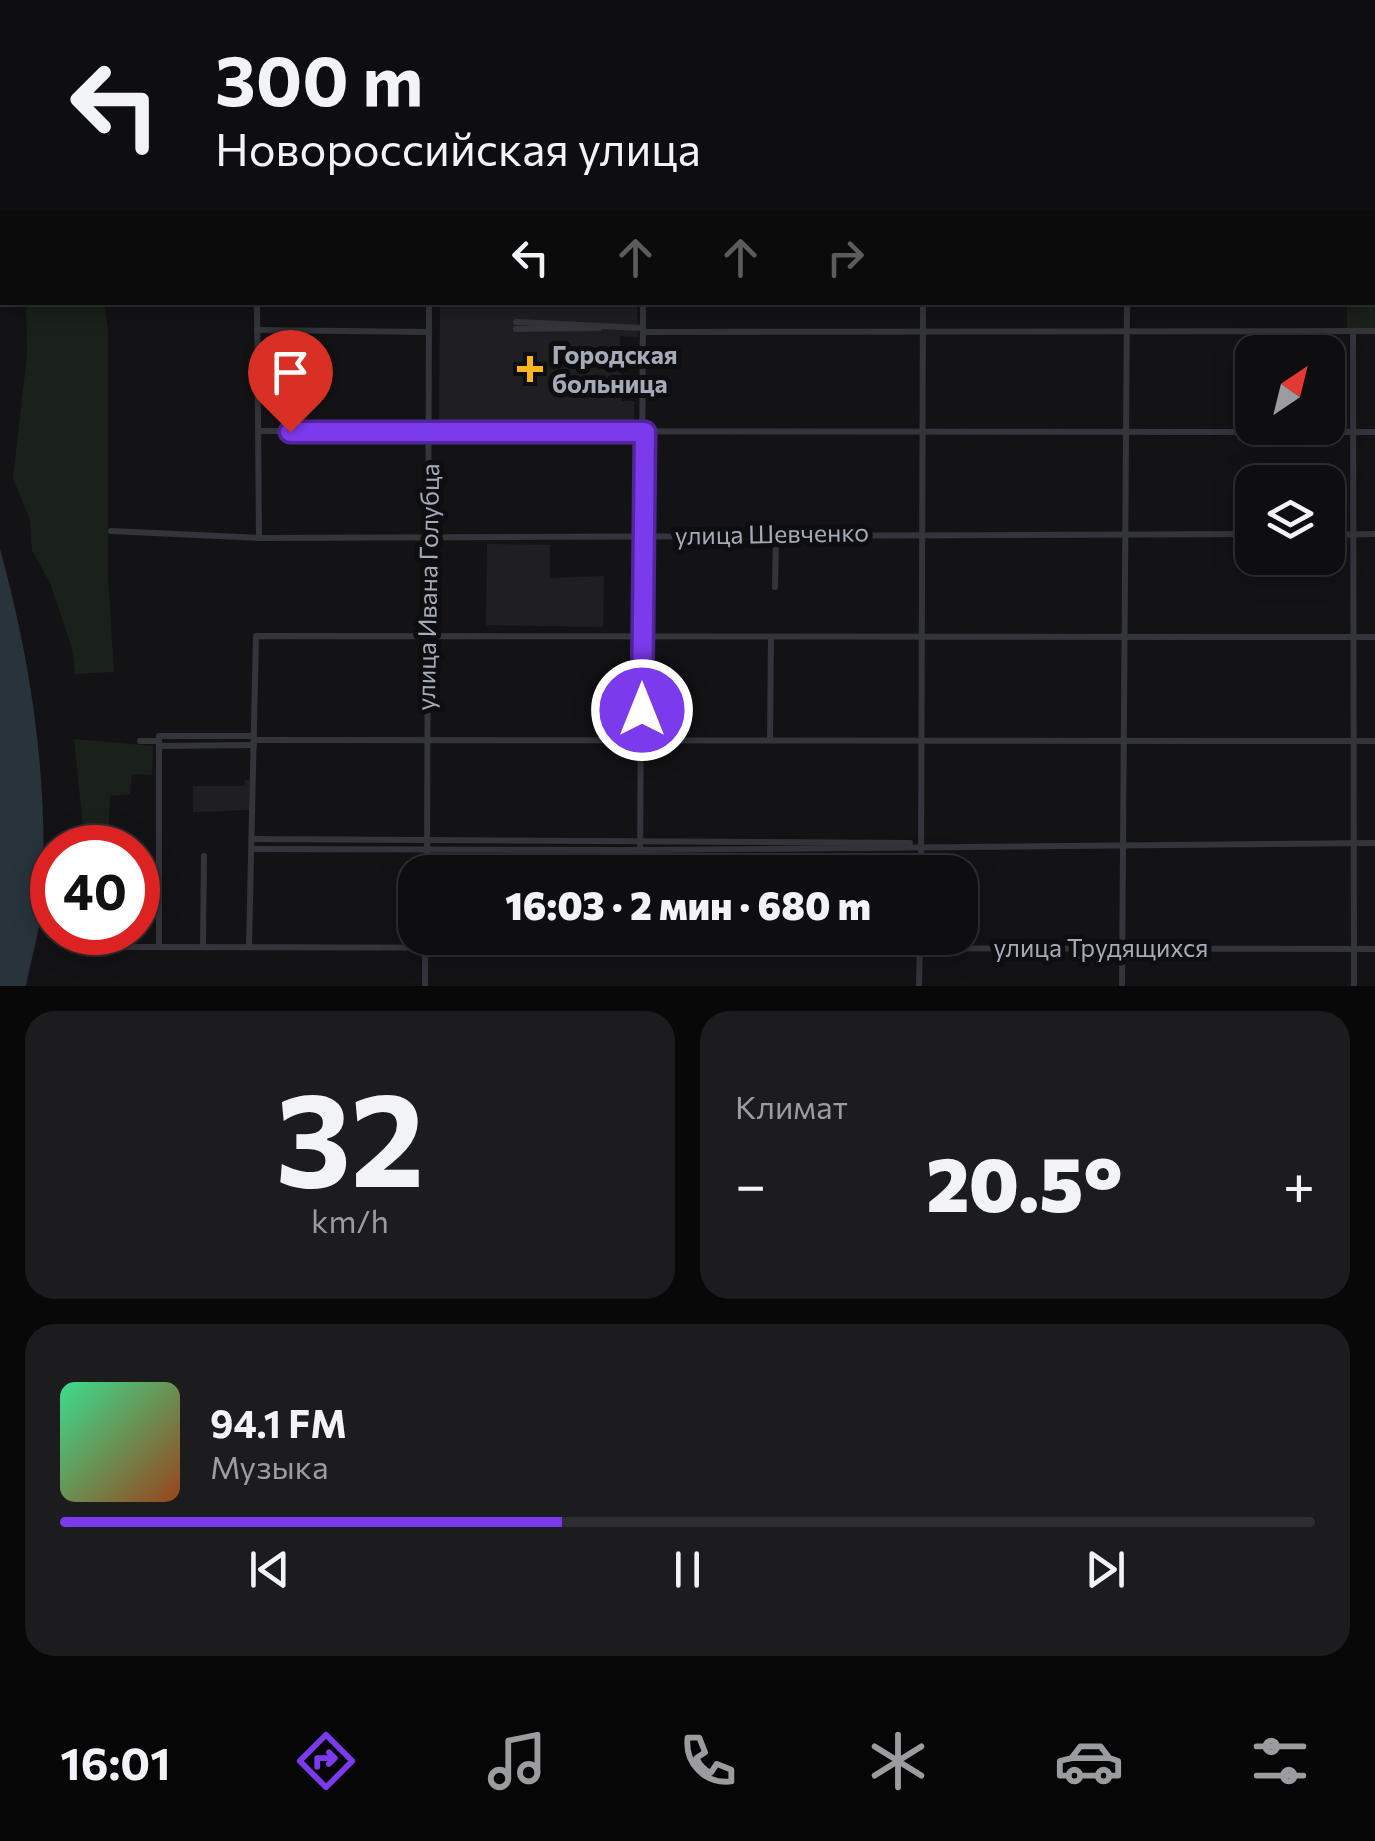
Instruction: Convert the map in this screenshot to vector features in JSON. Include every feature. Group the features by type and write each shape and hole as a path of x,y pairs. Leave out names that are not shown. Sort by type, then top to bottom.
{"street":[{"path":"257,305 259,538"},
{"name":"улица Ивана Голубца","path":"427,855 429,305"},
{"path":"640,855 643,305"},
{"path":"921,855 924,305"},
{"path":"1122,986 1126,305"},
{"path":"516,326 923,332 1375,331"},
{"path":"257,330 429,332"},
{"path":"1352,331 1354,986"},
{"path":"258,431 1375,432"},
{"name":"улица Шевченко","path":"111,531 259,538 1235,534"},
{"path":"1345,534 1375,534"},
{"path":"775,587 776,535"},
{"path":"249,946 256,636 1122,640 1375,637"},
{"path":"770,740 771,637"},
{"path":"140,740 1375,740"},
{"path":"159,741 159,825"},
{"path":"252,839 640,850 890,849 921,844"},
{"path":"252,849 640,840 1375,843"},
{"path":"204,856 204,946"},
{"name":"улица Трудящихся","path":"160,946 398,949"},
{"name":"улица Трудящихся","path":"978,948 1375,950"},
{"path":"424,986 425,955"},
{"path":"919,986 920,955"}],"shaded area":[{"path":"26,305 104,305 108,328 108,577 114,672 75,674 72,648 50,583 32,550 30,520 13,478 27,355"},
{"name":"Городская больница","path":"440,305 637,305 638,337 620,336 622,401 634,401 634,430 439,429"},
{"path":"1347,305 1375,305 1375,328 1347,329"},
{"path":"487,544 550,545 550,578 604,576 603,627 486,625"},
{"path":"0,549 29,680 43,825 30,825 33,955 26,986 0,986"},
{"path":"74,739 153,746 152,775 132,774 130,794 110,796 109,825 83,825"},
{"path":"245,780 250,781 249,810 193,812 193,786 244,786"}],"place":[{"name":"Городская больница","path":"530,369"}],"route":[{"path":"290,432 645,432 642,710"}]}
